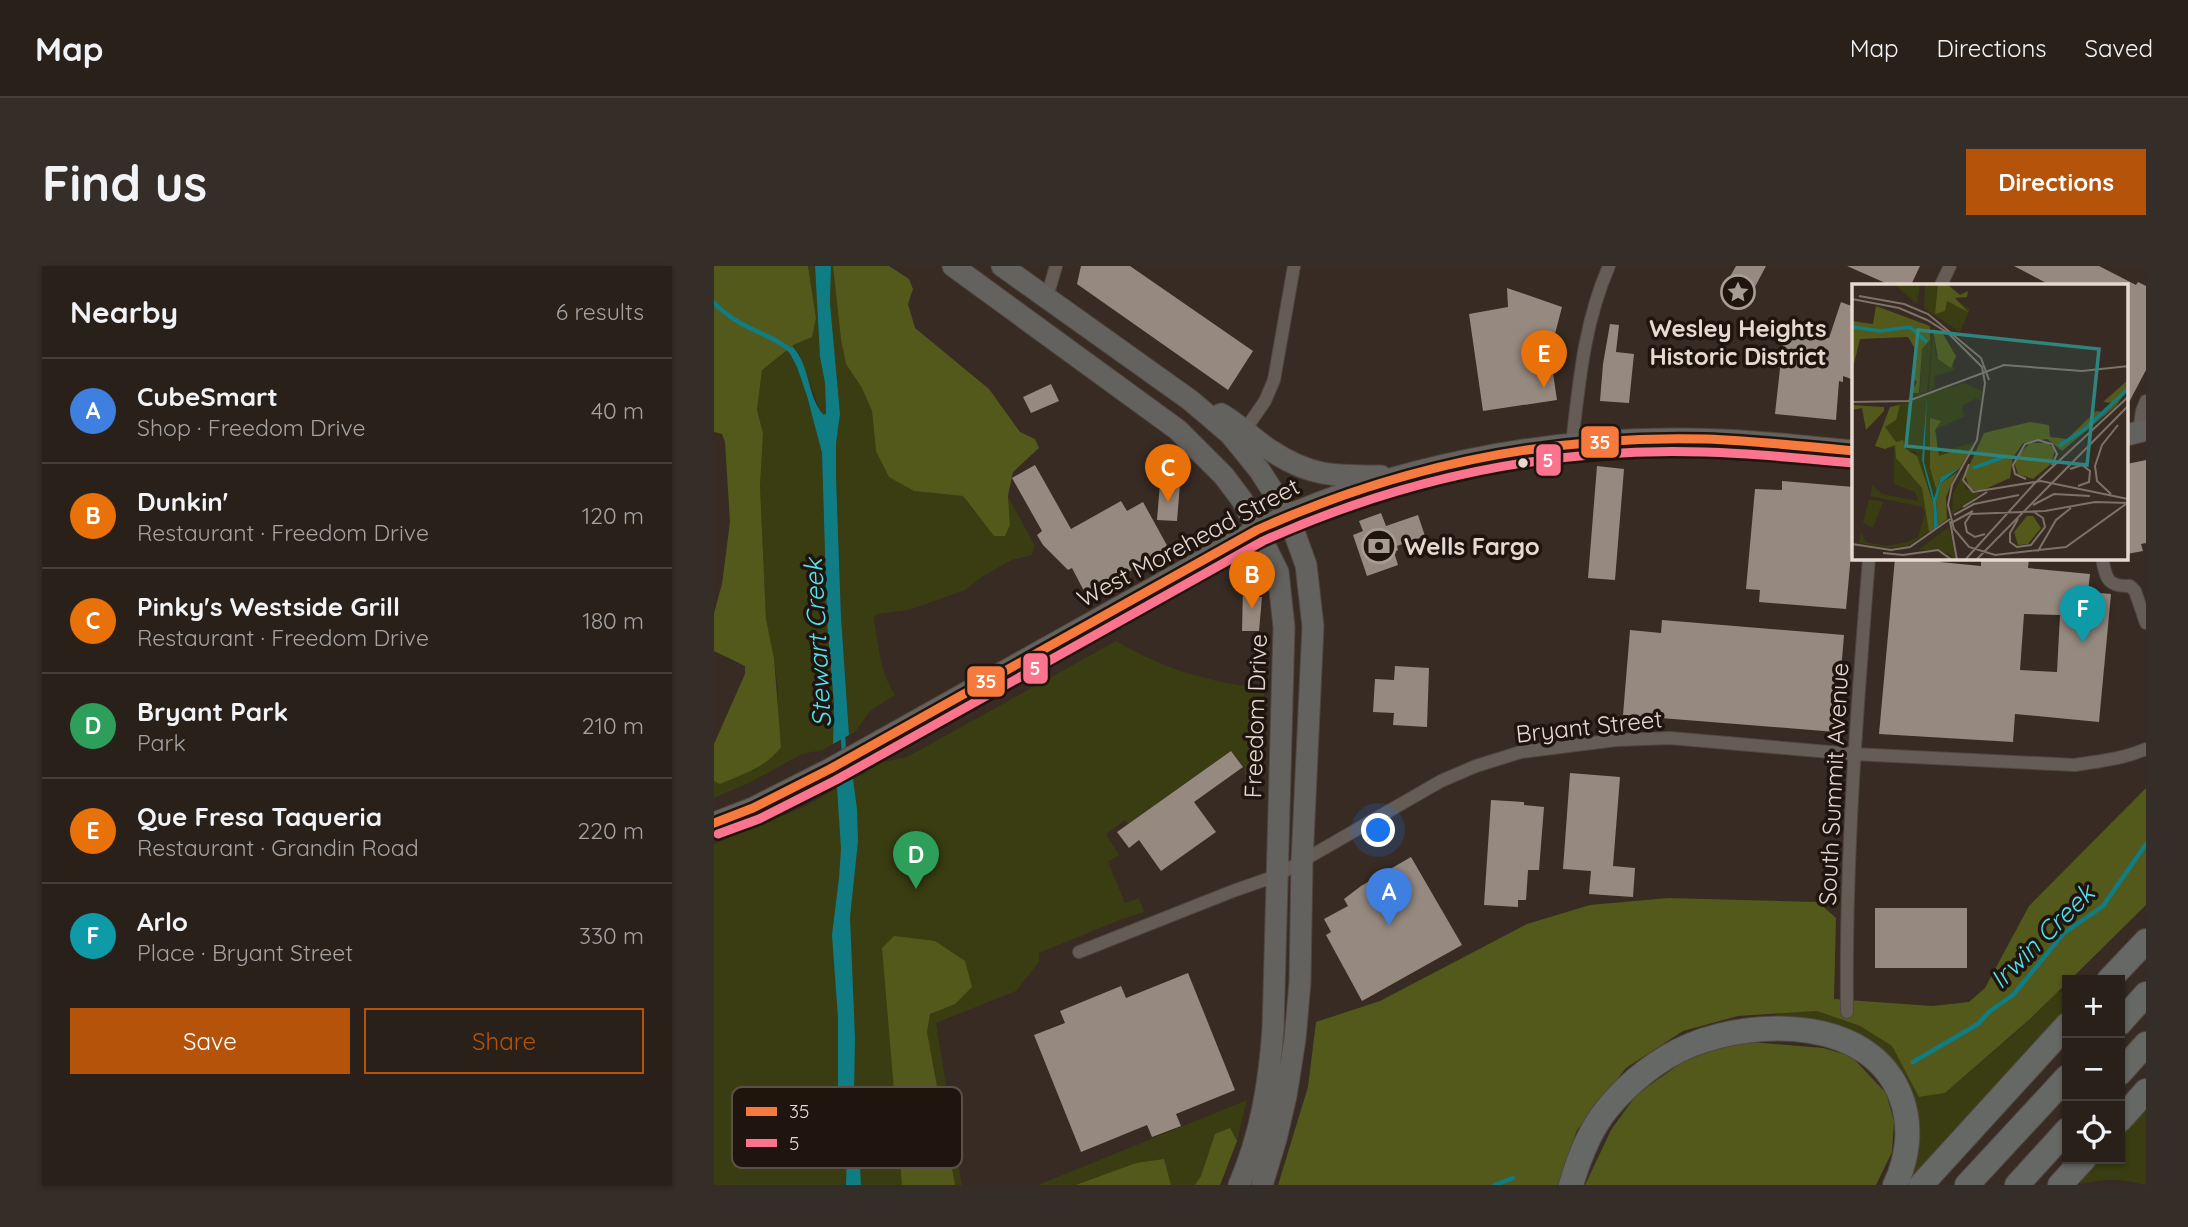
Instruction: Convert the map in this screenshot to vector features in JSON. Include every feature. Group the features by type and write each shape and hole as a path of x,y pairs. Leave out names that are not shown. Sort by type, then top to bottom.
{"highway":[{"path":"2114,975 2146,941"},
{"path":"2125,1017 2146,994"},
{"path":"1571,1185 1585,1144 1607,1108 1626,1087 1664,1059 1690,1045 1718,1035 1759,1028 1788,1028 1831,1036 1858,1047 1886,1071 1899,1093 1907,1123 1903,1166 1895,1185"},
{"path":"1921,1185 2062,1031"},
{"path":"2125,1067 2146,1044"},
{"path":"1967,1185 2062,1082"},
{"path":"2125,1114 2146,1091"},
{"path":"2017,1185 2062,1136"},
{"path":"2060,1185 2079,1164"}],"main road":[{"path":"954,266 979,271 1024,303 1047,297"},
{"name":"Freedom Drive","path":"954,266 1178,430 1224,476 1241,500 1278,572 1284,627 1273,1029 1269,1082 1247,1166 1239,1185"},
{"path":"1002,266 1190,400 1230,434 1260,471 1288,515 1306,565 1313,626 1302,862 1300,982 1286,1096 1262,1185"},
{"path":"1190,400 1223,415 1269,449 1305,470 1330,475 1402,477"},
{"name":"West Morehead Street","path":"714,823 764,803 830,769 1257,530 1336,496 1402,477 1524,450 1573,444 1682,439 1852,451"}],"street":[{"path":"1047,297 1056,266"},
{"path":"1245,430 1265,401 1274,380 1294,266"},
{"path":"1573,444 1586,334 1595,300 1609,266"},
{"path":"1941,284 1950,266"},
{"path":"2137,432 2146,401"},
{"name":"South Summit Avenue","path":"1847,1013 1847,888 1853,754 1869,560"},
{"path":"2102,560 2111,583 2130,586 2135,591 2146,623"},
{"name":"Bryant Street","path":"1079,952 1276,876 1441,781 1476,766 1521,752 1616,740 1670,738 1853,754 2075,765 2134,754 2146,749"}],"green space":[{"path":"714,266 808,266 816,318 812,337 795,344 762,370 757,410 763,433 760,486 766,619 774,658 781,747 762,765 720,784 714,781 714,744 745,674 745,666 714,651 714,613 722,584 730,522 725,442 722,434 714,432"},
{"path":"808,266 815,266 820,357 825,383 824,415 799,354 792,346 816,318"},
{"path":"831,266 846,364 862,388 872,411 876,451 914,491 963,496 975,513 1010,525 1008,496 1035,546 1032,555 1012,560 983,576 965,590 909,610 877,614 874,618 880,658 895,695 870,711 855,732 849,735 841,617 836,476 840,414 830,303"},
{"path":"833,266 889,266 909,279 913,289 908,304 915,328 989,389 1020,432 1035,439 1039,448 1013,472 1008,496 1010,525 1005,536 994,536 963,496 914,491 889,477 876,451 872,411 862,388 846,364"},
{"path":"788,350 807,396 822,453 827,622 834,704 833,744 823,750 802,754 751,782 714,798 714,781 720,783 747,772 776,755 778,691 766,619 760,486 763,433 757,410 762,370"},
{"path":"1116,641 1187,673 1264,689 1259,782 1245,784 1245,768 1231,751 1128,824 1125,820 1106,834 1119,855 1108,862 1125,903 1139,898 1144,912 1039,953 1039,962 1016,991 936,1023 946,1087 732,1087 732,1168 959,1168 962,1185 714,1185 714,844 804,807 883,762 907,757"},
{"path":"2146,788 2146,905 2075,975 2062,975 2062,988 1945,1093 1919,1097 1892,1046 1860,1026 1817,1011 1738,1016 1683,1031 1626,1068 1577,1130 1558,1185 1278,1185 1308,1087 1316,1022 1380,1001 1527,924 1590,905 1668,898 1818,902 1836,918 1834,999 1932,1006 1969,1002 1985,988 2029,906"},
{"path":"894,936 935,941 965,961 972,987 955,1004 930,1014 927,1032 937,1087 894,1087 882,948"},
{"path":"2062,990 2062,1014 1907,1185 1913,1109 1835,1027 1774,1014 1817,1011 1860,1026 1892,1046 1920,1097 1945,1093 2030,1020"},
{"path":"1751,1042 1823,1048 1851,1056 1886,1093 1894,1121 1892,1152 1876,1185 1585,1185 1611,1130 1637,1094 1684,1061 1720,1048"},
{"path":"1247,1100 1237,1141 1220,1185 1038,1185"},
{"path":"2146,1105 2146,1185 2114,1180 2081,1184 2078,1181 2093,1164 2125,1164 2125,1129"},
{"path":"1230,1128 1237,1141 1220,1185 1195,1185 1201,1176 1215,1134"},
{"path":"1164,1159 1171,1185 1076,1185 1136,1163"},
{"path":"901,1168 952,1168 955,1185 902,1185"}],"water":[{"path":"815,266 831,266 830,303 840,414 836,476 849,735 833,744 834,704 827,622 822,453 807,396 788,350 792,346 803,363 814,400 824,415 825,383 820,357"},
{"path":"853,779 857,809 858,841 850,917 854,1087 838,1087 838,1018 832,935 841,849 837,787"},
{"path":"847,1168 860,1168 861,1185 846,1185"}],"building":[{"path":"1081,266 1130,266 1253,351 1228,390 1077,284"},
{"path":"1736,266 1766,266 1747,302 1723,289"},
{"path":"1847,266 1920,266 1911,284 1888,284"},
{"path":"2014,266 2099,266 2136,285 2138,282 2146,286 2146,370 2128,404 2128,284 2048,284"},
{"path":"1507,288 1562,307 1550,353 1557,400 1483,411 1469,314 1508,307"},
{"path":"1841,302 1852,306 1852,379 1843,376 1843,382 1839,381 1836,420 1775,414 1785,323 1829,338"},
{"path":"1610,324 1619,325 1616,352 1634,354 1629,403 1600,401"},
{"path":"1051,384 1059,401 1031,413 1023,397"},
{"path":"2146,460 2146,543 2141,544 2143,551 2128,554 2128,464"},
{"path":"1172,461 1188,469 1180,484 1177,521 1157,520 1160,483"},
{"path":"1035,465 1071,529 1121,501 1127,511 1143,502 1169,549 1090,594 1084,591 1072,568 1068,570 1043,545 1037,535 1042,531 1012,478"},
{"path":"1597,466 1624,469 1615,580 1588,578"},
{"path":"1782,481 1852,487 1852,543 1846,609 1759,602 1760,590 1746,589 1755,489 1782,490"},
{"path":"1381,513 1386,526 1418,515 1425,536 1397,546 1398,550 1394,552 1398,565 1367,576 1353,535 1363,531 1359,521"},
{"path":"1895,560 1940,560 1981,566 1981,560 2029,560 2028,568 2090,574 2088,592 2111,594 2099,722 2015,714 2013,742 1879,734","holes":["2024,614 2060,615 2057,672 2020,670"]},
{"path":"1243,586 1256,586 1256,597 1262,597 1259,631 1242,631"},
{"path":"1662,620 1844,635 1836,732 1623,715 1630,630 1661,633"},
{"path":"1395,666 1429,668 1427,727 1393,725 1394,713 1373,712 1375,679 1394,680"},
{"path":"1231,751 1243,767 1194,802 1216,832 1161,871 1139,840 1129,848 1117,832"},
{"path":"1570,773 1620,777 1613,866 1635,868 1633,897 1589,894 1591,871 1563,869"},
{"path":"1491,800 1524,802 1524,805 1544,807 1539,870 1528,870 1526,900 1518,900 1518,907 1484,905"},
{"path":"1411,857 1462,945 1362,1001 1326,935 1331,932 1324,919 1348,906 1344,899 1361,886"},
{"path":"1875,908 1967,908 1967,968 1875,968"},
{"path":"1188,973 1235,1090 1176,1114 1181,1126 1152,1137 1147,1125 1081,1152 1034,1035 1065,1023 1060,1011 1121,986 1126,998"}],"waterway":[{"path":"714,303 737,321 792,352"},
{"name":"Stewart Creek","path":"843,735 844,754"},
{"name":"Stewart Creek","path":"844,770 845,789"},
{"name":"Irwin Creek","path":"1913,1062 1978,1024 1990,1011 2013,995 2064,933 2103,906 2146,844"},
{"name":"Irwin Creek","path":"1495,1185 1513,1178"}],"transit line":[{"name":"35","path":"714,823 753,808 830,769 1257,530 1365,488 1476,459 1532,449 1590,443 1706,439 1852,451"},
{"name":"5","path":"718,834 759,819 836,780 1263,541 1369,500 1479,471 1534,461 1591,455 1705,452 1852,463"}],"place":[{"name":"Wesley Heights Historic District","path":"1738,292"},
{"name":"Que Fresa Taqueria","path":"1544,388"},
{"name":"Pinky's Westside Grill","path":"1168,502"},
{"name":"Wells Fargo","path":"1379,546"},
{"name":"Dunkin'","path":"1252,609"},
{"name":"Arlo","path":"2083,643"},
{"name":"Bryant Park","path":"916,889"},
{"name":"CubeSmart","path":"1389,926"}]}
